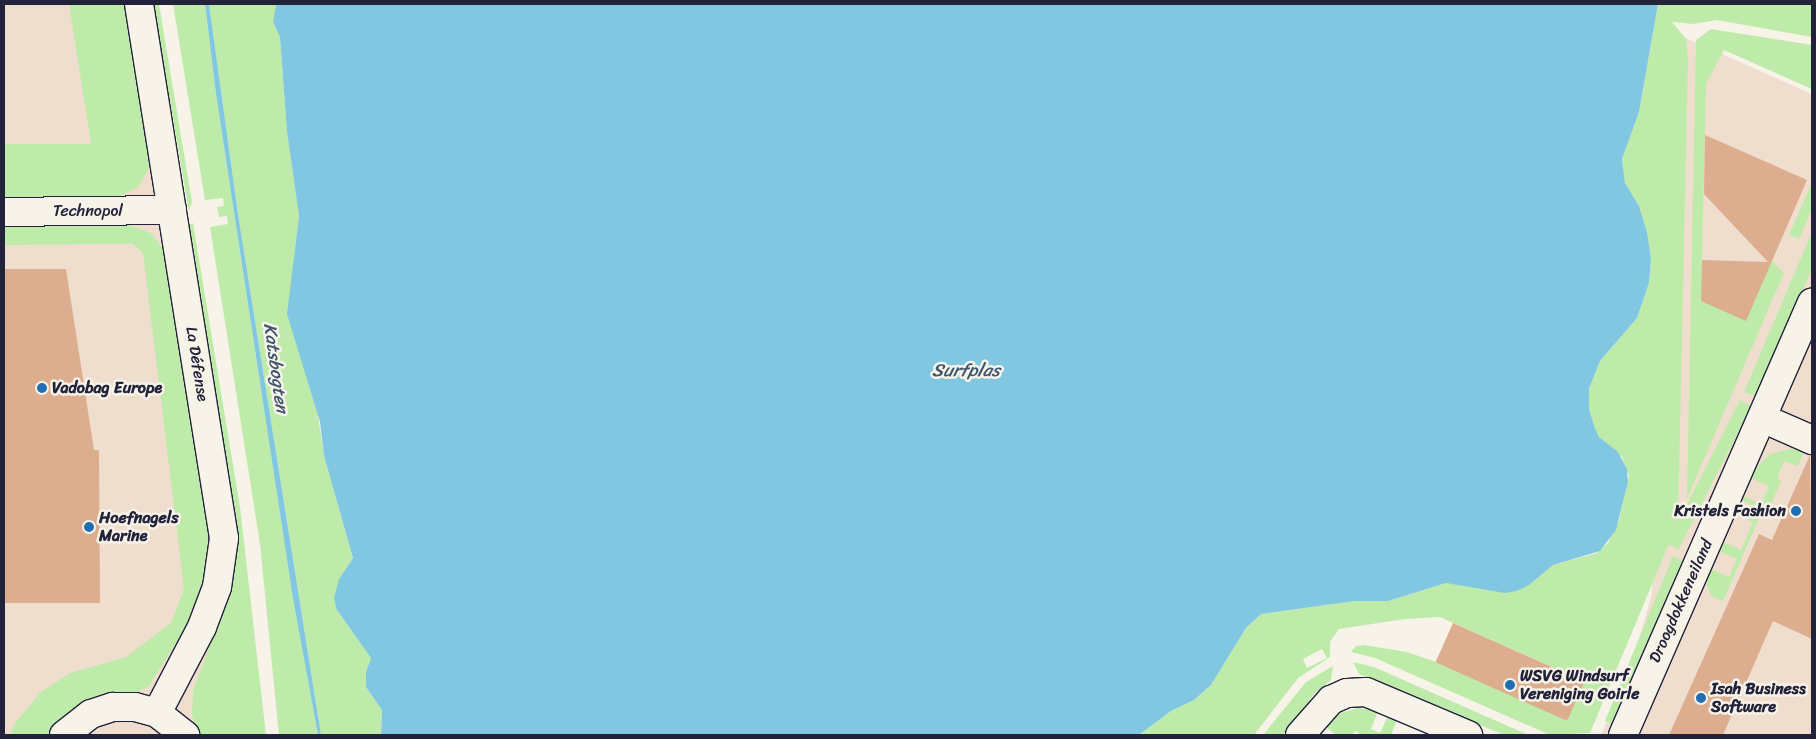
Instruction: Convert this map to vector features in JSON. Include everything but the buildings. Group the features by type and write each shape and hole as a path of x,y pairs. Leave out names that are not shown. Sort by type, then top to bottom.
{"street":[{"name":"La Défense","path":"138,4 224,538 217,587 202,626 157,713"},
{"name":"Technopol","path":"4,212 172,210"},
{"name":"Droogdokkeneiland","path":"1623,735 1812,303"},
{"path":"1762,418 1812,440"},
{"path":"1300,735 1331,700 1347,693 1366,692 1468,735"},
{"path":"64,735 91,714 113,707 135,707 157,713 185,735"}],"shaded area":[{"path":"4,4 149,4 247,611 244,735 4,735"},
{"path":"1670,31 1812,94 1812,735 1601,735 1628,678 1652,594"}],"green space":[{"path":"69,4 125,4 150,153 149,168 138,187 118,197 4,198 4,144 91,144"},
{"path":"153,4 159,4 192,202 189,211"},
{"path":"173,4 205,4 216,94 293,599 318,735 279,735 260,544 210,227 228,224 227,216 219,217 217,207 224,206 223,198 205,200"},
{"path":"209,4 276,4 273,22 280,37 287,132 299,216 294,256 324,456 353,558 339,579 337,610 371,658 366,672 366,687 382,710 381,735 321,735 238,214"},
{"path":"1658,4 1812,4 1812,37 1717,20 1694,24 1672,22 1686,39 1688,60 1678,522 1590,733 1550,735 1375,658 1351,652 1356,646 1364,645 1407,652 1436,662 1567,720 1584,681 1440,617 1405,619 1339,629 1330,642 1330,657 1298,678 1254,735 1139,735 1171,711 1194,700 1211,685 1246,628 1261,614 1355,601 1388,601 1446,583 1529,585 1553,565 1597,553 1608,543 1619,521 1629,476 1622,457 1599,437 1589,409 1589,389 1600,361 1637,318 1649,283 1651,258 1647,232 1639,206 1625,183 1622,159 1639,112","holes":["1322,649 1327,658 1307,668 1303,659"]},
{"path":"1711,29 1812,45 1812,89 1724,50 1706,84 1701,301 1772,261 1784,273 1687,499 1696,40"},
{"path":"1812,182 1812,209 1799,239 1789,235"},
{"path":"193,223 240,507 266,735 199,735 192,716 193,690 229,595 237,545 234,507 189,225"},
{"path":"129,225 151,233 165,251 207,511 208,541 203,585 187,626 148,687 54,727 48,735 10,735 15,723 41,692 70,673 126,657 171,623 184,589 143,253 133,244 4,245 4,226"},
{"path":"1812,232 1812,269 1756,396 1744,392"},
{"path":"1740,400 1752,406 1678,549 1667,543"},
{"path":"1791,449 1804,452 1798,466 1784,461 1777,478 1781,481 1768,511 1741,500 1743,496 1761,504 1769,486 1751,478 1754,470 1770,454"},
{"path":"1738,507 1760,516 1723,601 1711,596 1706,582 1711,569 1729,577 1737,559 1719,551 1723,542 1741,550 1753,522 1735,514"},
{"path":"1673,556 1684,561 1612,724 1605,721"},
{"path":"1353,662 1374,667 1528,735 1504,735 1359,674"},
{"path":"1333,666 1331,680 1315,693 1283,735 1263,735 1306,682"},
{"path":"1358,708 1378,711 1371,729 1380,733 1388,716 1397,720 1391,735 1363,735 1355,731 1352,735 1336,735 1326,727 1341,713"}],"water":[{"path":"205,4 209,4 238,214 321,735 318,735 293,599 216,94"},
{"name":"Surfplas","path":"276,4 1658,4 1639,112 1622,159 1625,183 1639,206 1647,232 1651,258 1649,283 1637,318 1600,361 1589,389 1589,409 1599,437 1618,452 1627,469 1628,482 1616,530 1600,551 1553,565 1529,585 1516,591 1505,593 1446,583 1388,601 1355,601 1261,614 1246,628 1211,685 1194,700 1171,711 1139,735 381,735 382,710 366,687 366,672 371,658 337,610 334,598 339,579 353,558 324,456 320,422 287,314 299,216 287,132 280,37 273,22"}],"place":[{"name":"Vadobag Europe","path":"42,388"},
{"name":"Kristels Fashion","path":"1796,511"},
{"name":"Hoefnagels Marine","path":"89,527"},
{"name":"WSVG Windsurf Vereniging Goirle","path":"1510,685"},
{"name":"Isah Business Software","path":"1701,698"}],"water label":[{"name":"Katsbogten","path":"276,368"}]}
